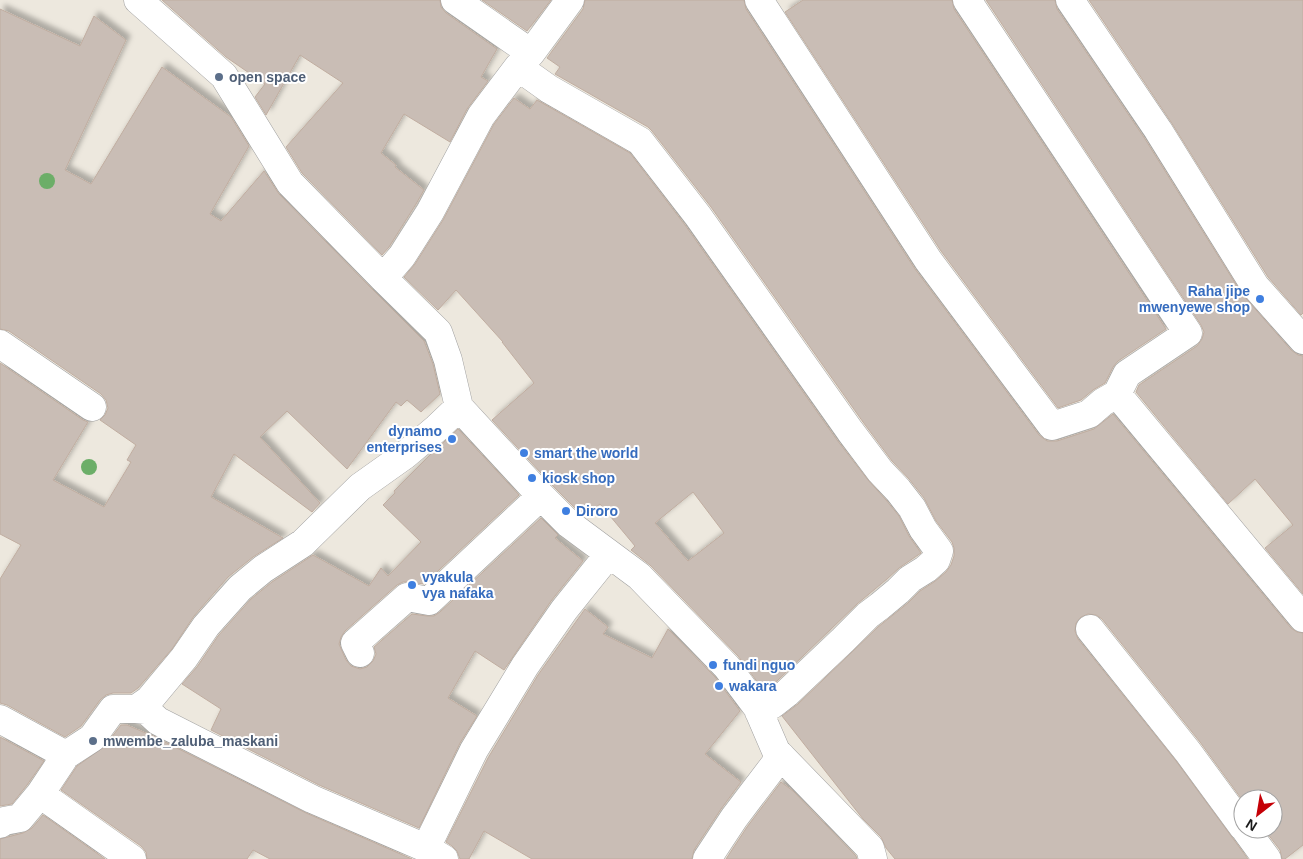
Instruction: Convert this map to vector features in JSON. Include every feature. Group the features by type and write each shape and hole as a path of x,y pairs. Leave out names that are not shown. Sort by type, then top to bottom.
{"street":[{"path":"138,0 224,76 290,183 438,332 448,360 459,407 569,524 639,576 727,667 757,707 776,751 870,848 873,859"},
{"path":"455,0 524,60 550,89 640,141 698,216 850,431 880,471 912,508 922,529 939,551 936,560 926,569 910,579 898,592 868,615 787,693 759,712"},
{"path":"383,278 402,256 430,212 481,116 570,0"},
{"path":"759,0 928,260 1052,426 1089,414 1103,402 1117,394 1127,374 1188,333 967,0"},
{"path":"1070,0 1158,130 1255,286 1303,340"},
{"path":"0,344 92,407"},
{"path":"1117,394 1303,618"},
{"path":"136,709 149,700 184,658 212,619 240,588 263,569 303,543 360,487 405,455 459,407"},
{"path":"360,653 355,643 407,597 429,601 541,496"},
{"path":"0,824 4,820 20,818 40,794 66,755 92,738 113,709 136,709 146,710 158,721 312,800 435,853 474,750 525,666 564,610 610,554"},
{"path":"1090,629 1188,752 1233,813"},
{"path":"0,719 66,755"},
{"path":"707,859 734,818 781,756"},
{"path":"40,794 132,859"},
{"path":"1252,839 1267,859"}],"building":[{"path":"162,0 440,0 441,7 446,13 497,49 481,77 488,81 467,109 450,142 404,114 381,153 424,190 389,247 382,255 302,173 286,147 343,83 300,55 266,115 255,97 265,84 226,57"},
{"path":"482,0 551,0 527,31"},
{"path":"585,0 744,0 746,9 915,269 1039,435 1047,441 1057,441 1094,429 1113,414 1291,628 1303,633 1303,845 1285,859 1282,859 1280,850 1272,839 1283,839 1283,789 1234,789 1200,742 1102,619 1096,615 1088,614 1081,617 1076,623 1075,631 1078,639 1176,761 1248,859 895,859 886,848 881,837 863,819 782,716 798,704 878,627 920,591 946,572 954,556 952,542 936,521 924,498 892,461 863,422 711,207 652,131 555,74 560,67 547,58 583,9"},
{"path":"803,0 952,0 954,9 1166,329 1118,361 1105,383 1081,400 1058,408 941,251 785,12"},
{"path":"986,0 1055,0 1057,9 1145,139 1242,294 1291,350 1303,356 1303,594 1265,548 1293,525 1255,479 1228,504 1136,392 1139,385 1197,346 1204,332"},
{"path":"1089,0 1303,0 1303,313 1301,315 1268,277 1171,122"},
{"path":"0,9 80,46 94,16 126,40 65,170 91,184 162,67 231,117 249,146 210,214 221,221 264,171 279,194 424,341 433,364 440,394 421,412 407,400 401,406 396,402 347,469 287,411 260,437 320,503 312,512 234,454 211,497 283,538 253,557 228,577 194,616 172,649 138,688 131,693 106,695 100,700 81,726 65,737 0,703 0,579 21,545 0,534 0,363 88,422 53,480 104,507 131,462 127,460 136,445 100,420 108,408 106,400 101,394 9,331 0,329"},
{"path":"514,98 530,109 537,100 630,153 685,225 837,440 899,516 909,536 921,553 899,568 857,604 777,681 764,691 738,656 650,565 631,550 635,546 600,504 584,516 552,485 492,420 534,383 503,342 456,290 438,310 404,277 415,264 443,220 494,124","holes":["693,492 724,533 688,561 655,523"]},
{"path":"458,429 519,495 424,584 403,582 397,585 345,631 339,644 346,660 351,666 360,669 367,667 373,661 376,654 374,647 412,614 434,616 440,612 541,518 558,535 555,538 583,561 551,601 504,670 475,651 448,698 477,716 460,743 419,828 319,785 211,730 221,709 182,684 197,667 218,636 251,599 272,582 313,555 369,586 381,568 388,576 421,542 383,505 395,493 394,491"},
{"path":"585,609 608,627 603,634 652,658 668,629 715,677 740,711 705,754 741,782 694,850 692,859 532,859 484,831 469,859 460,859 457,851 446,842 488,758 538,675"},
{"path":"121,725 127,725 155,737 306,813 412,859 270,859 253,850 247,859 147,859 146,852 141,846 61,790 77,766 104,747"},
{"path":"0,737 44,761 12,804 0,806"},
{"path":"781,782 793,791 857,859 726,859 747,827"},
{"path":"43,815 105,859 0,859 0,839 23,833 32,828"}],"place":[{"name":"open space","path":"219,77"},
{"name":"Raha jipe mwenyewe shop","path":"1260,299"},
{"name":"dynamo enterprises","path":"452,439"},
{"name":"smart the world","path":"524,453"},
{"name":"kiosk shop","path":"532,478"},
{"name":"Diroro","path":"566,511"},
{"name":"vyakula vya nafaka","path":"412,585"},
{"name":"fundi nguo","path":"713,665"},
{"name":"wakara","path":"719,686"},
{"name":"mwembe_zaluba_maskani","path":"93,741"}]}
